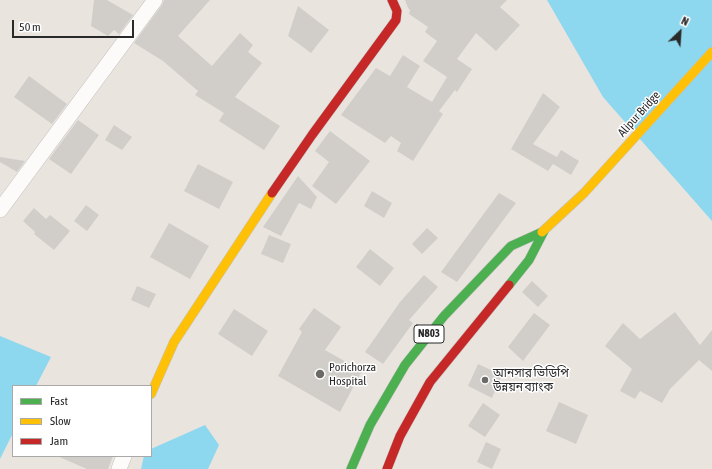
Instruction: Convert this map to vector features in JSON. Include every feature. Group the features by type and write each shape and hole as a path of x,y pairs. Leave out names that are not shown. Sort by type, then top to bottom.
{"main road":[{"path":"152,392 174,342 252,222 312,135 396,20 396,11 392,0"},
{"name":"Alipur Bridge","path":"544,231 584,193 712,52"},
{"name":"N803","path":"351,469 370,425 405,365 444,316 511,246 544,231"},
{"name":"N803","path":"387,469 400,436 430,382 529,260 544,231"}],"street":[{"path":"0,210 155,0"},
{"path":"119,469 124,457"}],"water":[{"path":"547,0 712,0 712,221 603,97"},
{"path":"0,336 51,357 37,385 12,385 12,435 0,459"},
{"path":"205,425 219,445 208,469 141,469 144,457 152,457 152,449"}],"building":[{"path":"94,0 107,0 133,15 119,34 114,30 108,36 91,26"},
{"path":"164,0 210,0 178,36 212,66 240,33 253,45 248,52 262,63 235,97 280,126 264,150 219,121 224,113 195,95 198,91 163,61 134,43 162,5"},
{"path":"405,0 507,0 500,7 520,25 496,51 476,33 457,59 472,69 457,92 455,90 439,111 443,114 413,161 397,151 401,143 391,136 385,143 341,115 376,68 390,76 403,55 420,66 407,87 432,102 447,77 423,61 437,41 425,32 428,27 409,14 410,10"},
{"path":"298,6 329,30 311,53 288,36"},
{"path":"29,76 67,104 52,124 14,97"},
{"path":"543,93 560,107 533,144 557,157 561,150 579,161 571,175 553,164 548,171 511,149"},
{"path":"78,120 99,135 71,174 49,159"},
{"path":"114,125 132,137 122,150 105,140"},
{"path":"330,131 370,161 336,204 312,186 329,162 315,151"},
{"path":"0,157 25,161 17,172 0,162"},
{"path":"198,164 233,182 219,209 184,191"},
{"path":"298,176 317,197 311,209 299,203 281,236 263,227"},
{"path":"372,191 392,203 384,218 364,206"},
{"path":"499,193 516,203 457,282 441,272"},
{"path":"86,205 99,215 87,231 74,221"},
{"path":"34,208 46,219 50,215 70,231 54,250 34,234 35,232 23,221"},
{"path":"169,223 209,246 190,279 150,257"},
{"path":"427,228 438,238 422,254 412,244"},
{"path":"269,235 291,244 283,263 261,254"},
{"path":"370,249 394,268 380,286 356,267"},
{"path":"424,275 438,287 409,320 413,323 383,364 365,352 400,302"},
{"path":"532,281 548,296 538,307 522,292"},
{"path":"137,286 156,294 149,308 131,300"},
{"name":"Porichorza Hospital","path":"314,308 341,327 325,350 362,371 340,412 278,376 302,332 299,329"},
{"path":"234,309 268,331 252,356 218,334"},
{"path":"675,312 700,345 712,330 712,371 699,360 670,389 662,403 640,391 635,399 620,391 632,369 605,346 623,323 640,339"},
{"path":"534,313 550,325 523,361 508,347"},
{"name":"আনসার ভিডিপি উন্নয়ন ব্যাংক","path":"478,364 502,375 492,398 468,386"},
{"path":"559,402 588,415 576,444 546,431"},
{"path":"483,403 500,415 485,437 468,426"},
{"path":"486,442 501,449 492,469 477,462"},
{"path":"59,457 113,457 108,469 87,469"}],"traffic: fast":[{"path":"509,285 529,260 544,231"},
{"path":"351,469 370,425 405,365 444,316 511,246 542,232"}],"traffic: slow":[{"path":"542,232 584,193 712,52"},
{"path":"152,392 174,342 272,193"}],"traffic: jam":[{"path":"272,193 312,135 396,20 397,11 392,0"},
{"path":"387,469 400,436 430,382 509,285"}],"place":[{"name":"Porichorza Hospital","path":"320,374"},
{"name":"আনসার ভিডিপি উন্নয়ন ব্যাংক","path":"485,380"}]}
